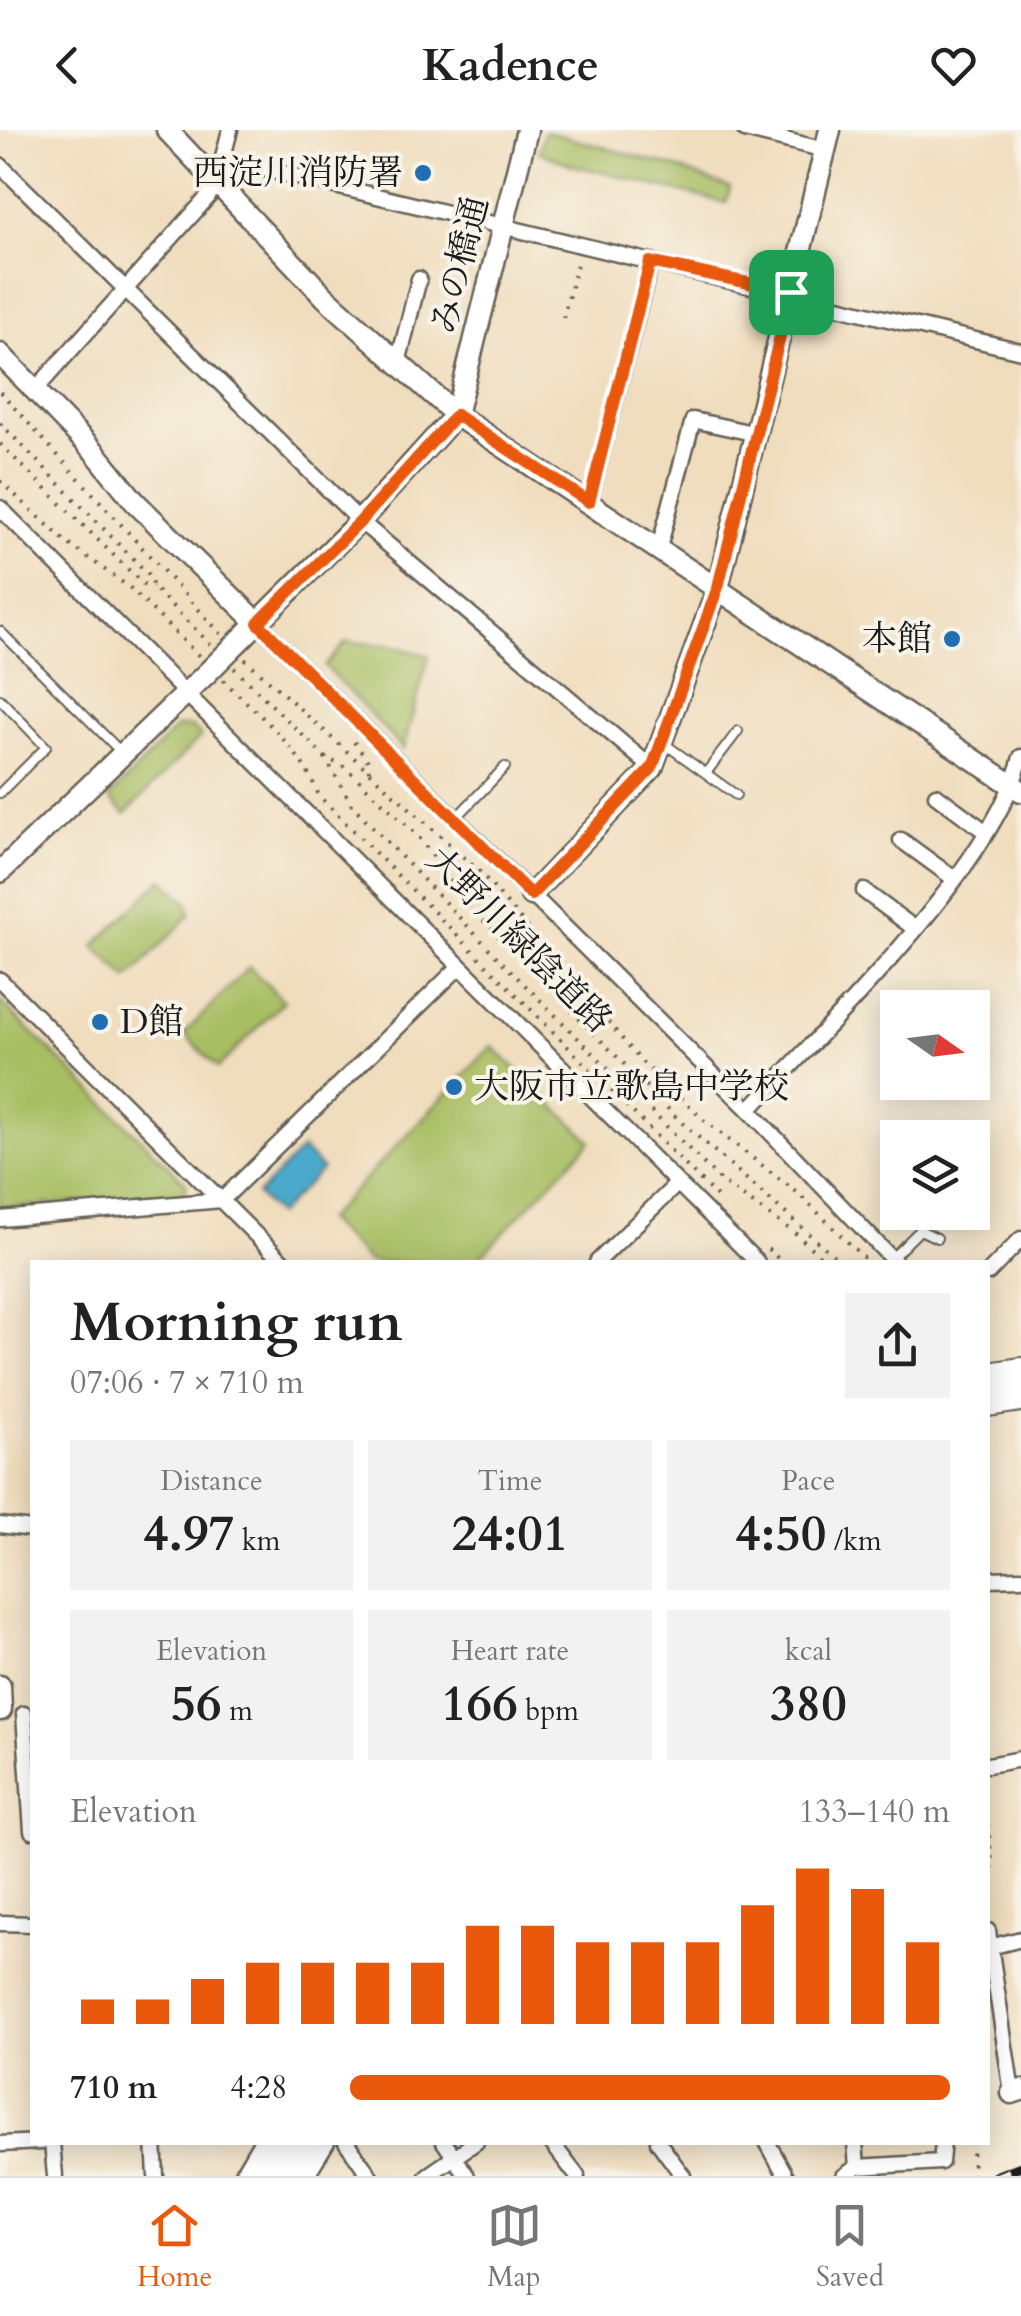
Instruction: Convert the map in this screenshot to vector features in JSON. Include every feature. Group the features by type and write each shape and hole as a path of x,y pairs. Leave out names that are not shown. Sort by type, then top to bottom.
{"highway":[{"path":"990,1377 1021,1372"},
{"path":"990,1402 1021,1394"},
{"path":"261,2176 279,2145"},
{"path":"288,2176 306,2145"}],"street":[{"path":"168,130 325,297 456,415 1017,790"},
{"path":"36,389 124,286 208,197 217,180 230,130"},
{"name":"みの橋通","path":"456,415 527,130"},
{"path":"531,895 652,768 718,587 827,140 745,130"},
{"path":"0,165 360,522 652,768"},
{"path":"217,180 248,165 502,229 791,292 1021,351"},
{"path":"589,502 650,262"},
{"path":"398,363 419,279"},
{"path":"0,354 36,389 135,502 749,1110 893,1260"},
{"path":"0,872 122,753 213,673 235,644 360,522 456,415"},
{"path":"658,548 693,420 757,434"},
{"path":"0,508 755,1260"},
{"path":"749,1110 914,928 953,878 1017,790 1021,757"},
{"path":"936,795 986,832"},
{"path":"901,840 953,878"},
{"path":"864,891 914,928"},
{"path":"0,1219 222,1200 459,967"},
{"path":"0,980 281,1260"},
{"path":"599,1260 676,1184"},
{"path":"990,1272 1021,1239"},
{"path":"990,1393 1021,1394"},
{"path":"0,1525 30,1529"},
{"path":"990,1580 1021,1578"},
{"path":"0,1686 1,1710 28,1714 30,1772"},
{"path":"990,1765 1021,1759"},
{"path":"0,1923 30,1924"},
{"path":"1017,2092 990,1947 1021,1939"},
{"path":"0,2144 30,2143"},
{"path":"52,2145 55,2176"},
{"path":"154,2145 156,2176"},
{"path":"244,2176 262,2145"},
{"path":"306,2176 325,2145"},
{"path":"348,2145 370,2176"},
{"path":"446,2145 467,2176"},
{"path":"427,2176 472,2145"},
{"path":"553,2145 577,2176"},
{"path":"660,2145 683,2176"},
{"path":"770,2145 786,2176"},
{"path":"855,2145 851,2171 941,2162 942,2145"}],"lane":[{"path":"0,631 122,753"},
{"path":"0,699 46,747 0,793"},
{"path":"706,773 738,731"},
{"path":"662,741 736,795"},
{"path":"454,819 505,767"},
{"path":"893,1260 920,1230 937,1238"}],"path":[{"path":"563,318 582,246"},
{"path":"0,392 235,644 480,872 642,1062 706,1122 798,1193 866,1260"},
{"name":"大野川緑陰道路","path":"0,423 149,575 153,586 325,758 352,805 499,959 723,1183 794,1232 824,1260"},
{"name":"大野川緑陰道路","path":"0,444 143,584 153,586"},
{"path":"0,480 66,542 129,586 289,746 311,775 320,796 730,1211"},
{"name":"大野川緑陰道路","path":"325,758 346,768 418,836 468,905 679,1120 839,1260"},
{"path":"756,1236 780,1260"},
{"path":"990,1844 993,1872"},
{"path":"972,2145 973,2175"}],"green space":[{"path":"544,131 671,166 730,188 726,203 572,165 539,152"},
{"path":"346,642 390,645 429,656 403,749 325,666"},
{"path":"177,727 192,727 201,736 125,814 109,798"},
{"path":"162,879 188,904 190,915 128,979 94,946"},
{"path":"249,967 284,1001 218,1068 184,1034"},
{"path":"0,1001 187,1184 183,1195 0,1208"},
{"path":"492,1046 591,1141 477,1260 367,1260 326,1220"}],"water":[{"path":"302,1149 322,1169 277,1215 257,1195"}],"railway":[{"path":"995,2176 1021,2166"}],"place":[{"name":"西淀川消防署","path":"423,173"},
{"name":"本館","path":"952,639"},
{"name":"D館","path":"100,1022"},
{"name":"大阪市立歌島中学校","path":"454,1087"}],"route":[{"path":"650,262 791,292 718,587 652,768 531,895 258,623 360,522 456,415 589,502 650,262"}]}
